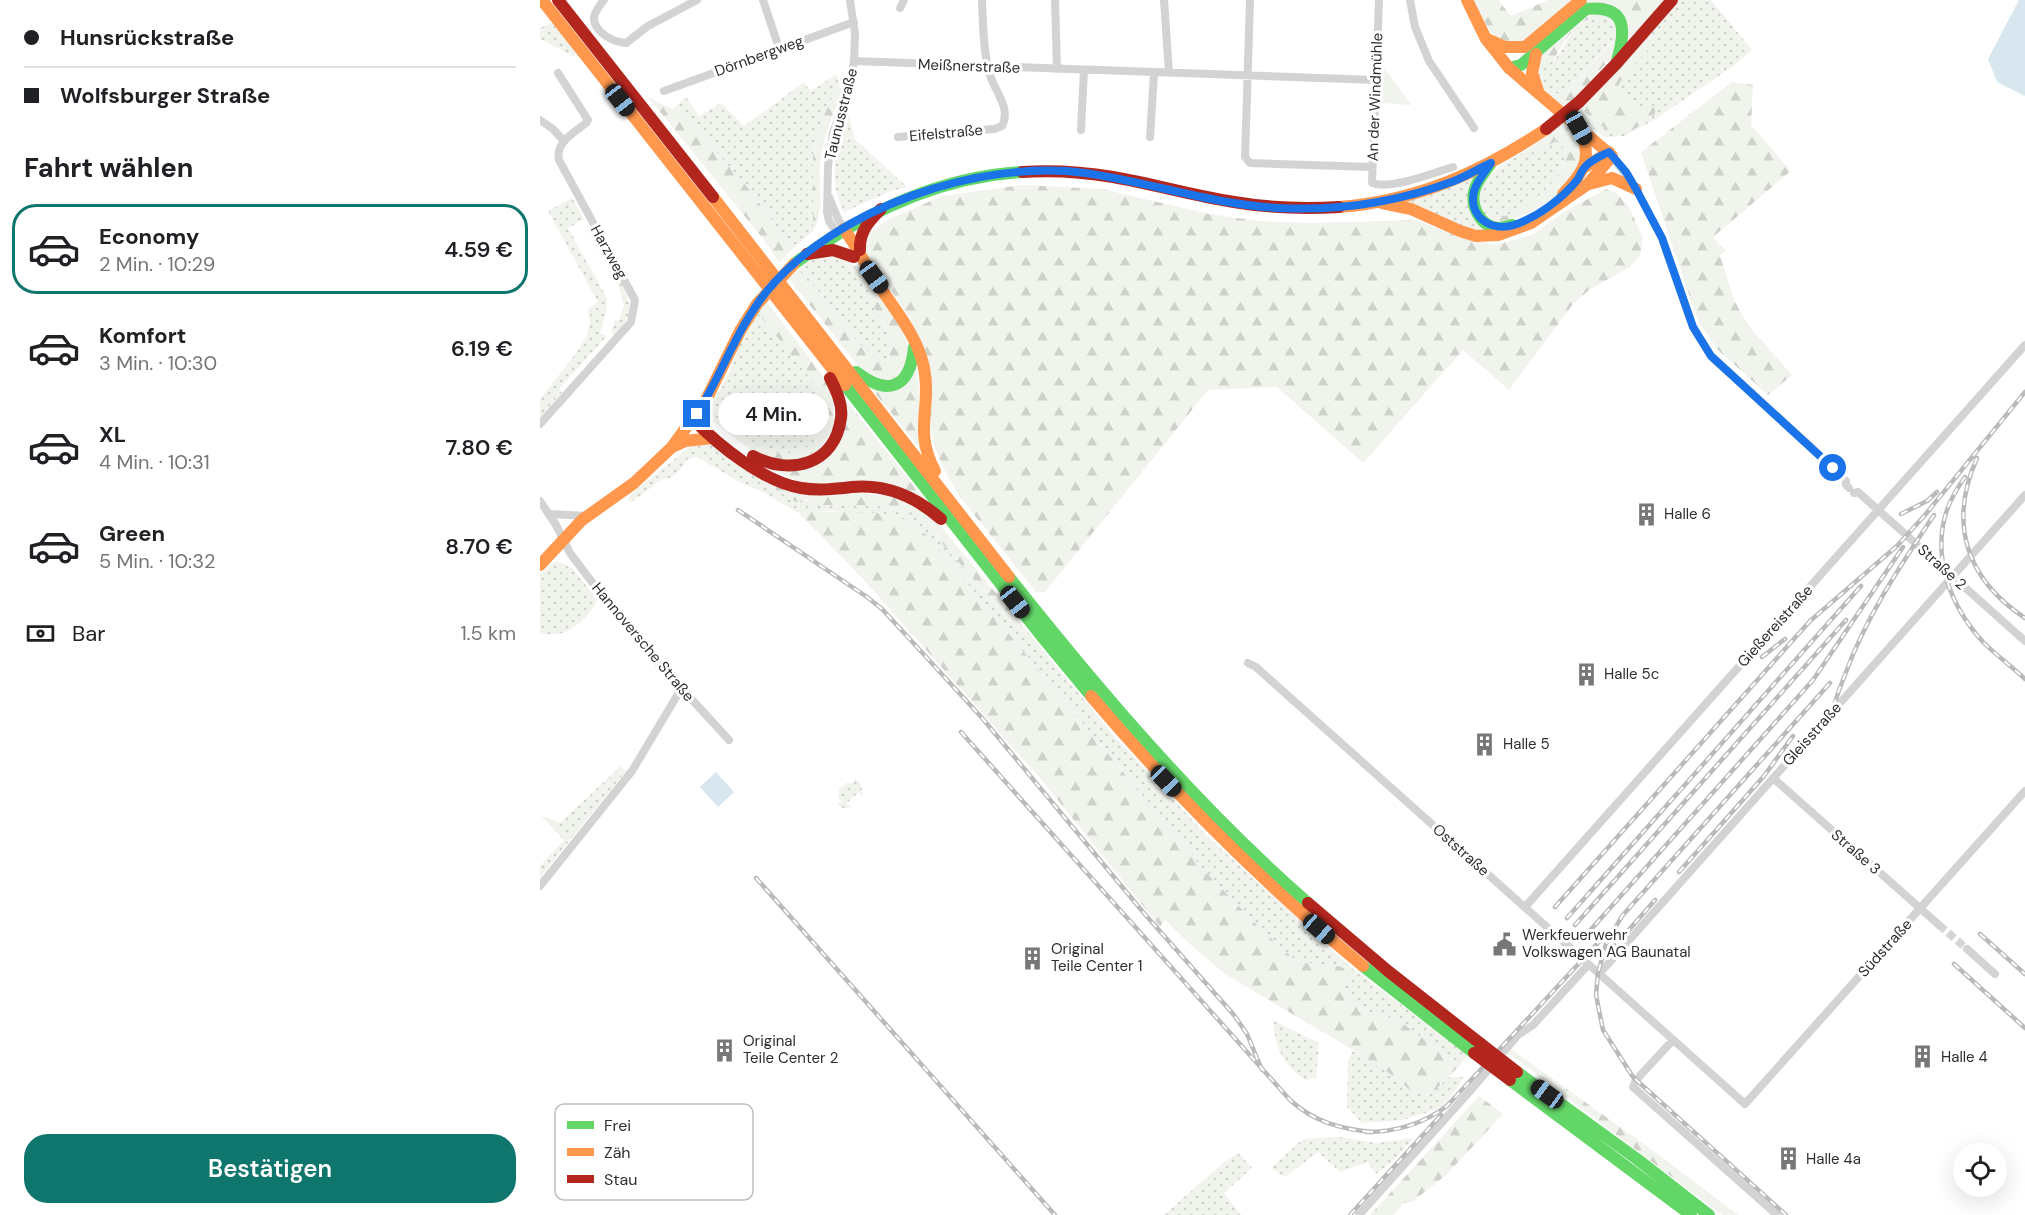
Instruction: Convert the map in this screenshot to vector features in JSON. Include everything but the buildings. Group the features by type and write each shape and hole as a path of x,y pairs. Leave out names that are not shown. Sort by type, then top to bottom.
{"main road":[{"path":"542,0 1042,638 1166,781 1227,844 1303,916 1366,969 1514,1076 1691,1215"},
{"path":"558,0 943,492 1117,709 1170,769 1311,907 1477,1048"},
{"path":"1467,0 1486,39 1509,68 1611,154"},
{"path":"1542,98 1532,75 1531,50 1581,0"},
{"path":"540,565 588,516 634,483 672,447 695,417 714,385 740,331 757,304 781,276 807,254 841,231 881,209 937,186 1000,173 1046,171 1083,173 1234,202 1278,208 1328,208 1378,201 1455,180 1491,163 1532,139 1579,102 1672,0"},
{"path":"1509,68 1517,54 1531,50 1586,9 1599,6 1610,10 1620,18 1624,33 1622,48 1616,64"},
{"path":"1486,39 1505,47 1531,50"},
{"path":"1491,163 1478,181 1474,193 1478,215 1487,224 1499,228 1514,225 1558,199 1578,178 1585,167 1588,154 1587,145 1579,128"},
{"path":"1585,167 1611,154"},
{"path":"1378,201 1411,209 1476,236 1498,235 1531,223 1588,184 1611,154"},
{"path":"1588,184 1612,178 1636,189"},
{"path":"857,254 860,233 881,209"},
{"path":"841,231 898,311 924,368 923,438 930,461 939,476 943,492"},
{"path":"807,254 833,250 857,254"},
{"path":"836,355 872,384 892,387 902,382 911,371 914,355 912,339"},
{"path":"695,417 762,462 789,468 810,462 823,454 832,443 838,432 841,418 837,393 817,351"},
{"path":"695,417 713,438 766,475 786,485 800,489 824,490 876,487 905,494 933,511 975,551"},
{"path":"672,447 685,441 713,438"},
{"path":"1514,1076 1637,1159 1709,1215"}],"street":[{"path":"604,0 596,13 594,20 596,24 610,39 626,43 648,26 697,0"},
{"path":"763,0 779,48"},
{"name":"Taunusstraße","path":"841,231 828,216 828,166 836,121 847,94 854,61 854,22 850,0"},
{"path":"1055,0 1058,69"},
{"path":"1164,0 1169,74"},
{"path":"1250,0 1246,161 1250,163 1372,167"},
{"name":"An der Windmühle","path":"1378,0 1372,183 1376,185 1399,182 1453,166"},
{"path":"1410,0 1418,35 1429,61 1474,128"},
{"path":"980,2 988,66"},
{"name":"Dörnbergweg","path":"664,92 854,22"},
{"name":"Meißnerstraße","path":"854,61 1376,80"},
{"name":"Eifelstraße","path":"898,137 994,129 1002,126 1005,116 1003,107 988,66"},
{"path":"1082,130 1084,70"},
{"path":"540,120 554,129 564,141 588,120 558,73"},
{"path":"1150,136 1154,73"},
{"name":"Harzweg","path":"540,424 631,322 634,312 635,300 559,160 559,149 564,141"},
{"name":"Straße 2","path":"1611,154 1636,189 1662,238 1693,327 1711,356 2025,641"},
{"name":"Gießereistraße","path":"1525,907 2025,345"},
{"name":"Gleisstraße","path":"1599,974 2025,495"},
{"name":"Hannoversche Straße","path":"540,501 570,553 607,602 729,740"},
{"path":"549,514 588,516"},
{"name":"Oststraße","path":"1248,663 1261,671 1745,1104"},
{"path":"540,886 632,771 681,688"},
{"name":"Straße 3","path":"1773,778 1939,925"},
{"name":"Südstraße","path":"1745,1104 2025,791"},
{"path":"1966,949 1995,974"},
{"path":"1359,1215 1518,1035 1533,1025 1588,964"},
{"path":"1672,1040 1636,1080 1633,1087 1778,1215"}],"green space":[{"path":"1472,0 1498,0 1511,16 1548,0 1664,0 1626,46 1609,6 1524,42 1504,44 1490,31"},
{"path":"1679,0 1711,0 1752,50 1732,67 1654,120 1624,136 1604,137 1575,114"},
{"path":"1603,13 1609,17 1592,18 1579,25 1547,65 1542,59 1547,47 1583,14"},
{"path":"1598,16 1616,20 1619,48 1612,41 1564,96 1556,93 1549,94 1541,84 1538,74 1543,51 1554,61 1578,24"},
{"path":"552,23 578,53 573,56 540,39 540,28"},
{"path":"1651,37 1653,44 1620,82 1617,89 1638,109 1650,103 1655,108 1655,114 1628,132 1607,130 1583,110 1590,97 1641,42"},
{"path":"1613,41 1618,43 1619,48 1576,98 1562,107 1554,102 1549,94 1556,93 1564,96"},
{"path":"1383,66 1411,105 1381,103"},
{"path":"836,74 839,83 819,126 813,155 813,231 793,249 748,188 676,106 686,97 699,116 721,103 744,126 803,83 811,91"},
{"path":"1732,82 1753,85 1751,125 1791,171 1713,237 1726,251 1720,255 1734,300 1748,325 1792,375 1768,395 1718,350 1698,321 1641,152"},
{"path":"839,83 842,94 829,124 822,149 819,214 813,231 813,155 819,126"},
{"path":"649,98 672,109 676,106 748,188 793,249 779,262 764,240"},
{"path":"847,111 855,139 907,187 891,191 844,212 836,188 835,162"},
{"path":"1566,121 1577,130 1582,141 1581,167 1549,202 1504,224 1490,222 1483,216 1504,216 1520,210 1552,183 1564,161 1564,150 1558,140 1534,153 1532,147"},
{"path":"1558,140 1564,150 1564,161 1552,183 1520,210 1504,216 1483,216 1477,193 1488,178 1501,166 1532,147 1534,153"},
{"path":"1478,175 1471,186 1469,195 1473,216 1499,231 1477,233 1397,203 1426,196"},
{"path":"1022,185 1102,189 1209,214 1258,221 1311,223 1415,220 1457,236 1495,245 1532,235 1564,212 1606,189 1617,193 1629,207 1643,238 1640,256 1628,268 1589,290 1573,304 1509,390 1463,350 1363,463 1277,387 1208,390 1045,592 1036,592 960,497 944,469 934,445 912,322 866,253 867,235 887,220 942,196"},
{"path":"572,198 584,219 568,228 607,298 607,309 600,333 607,336 559,389 562,392 540,417 540,399 586,338 590,323 588,309 598,302 548,211"},
{"path":"588,225 628,299 628,315 615,335 611,333 615,320 619,321 624,305 619,287 586,227"},
{"path":"827,253 851,262 877,290 868,296 888,335 889,361 880,363 853,337 809,279 800,272 796,272 810,259"},
{"path":"796,272 800,272 809,279 853,337 880,363 889,360 890,343 885,327 868,296 871,291 877,290 892,311 908,346 909,360 906,372 887,383 866,376 789,279"},
{"path":"766,301 833,389 834,427 819,450 795,462 761,458 728,433 730,429 734,430 765,450 786,454 801,451 812,444 823,417 820,396 814,383 758,313"},
{"path":"758,313 807,373 820,396 823,416 817,436 812,444 801,451 786,454 765,450 734,430 730,429 728,433 710,419 713,401 728,376 739,345"},
{"path":"916,352 922,451 871,388 889,391"},
{"path":"841,394 923,498 807,485 767,468 832,449"},
{"path":"705,442 814,505 874,505 899,510 914,516 931,531 1020,632 1025,634 1027,631 1114,736 1209,838 1354,970 1468,1054 1459,1066 1405,1025 1349,1002 1344,988 1348,976 1338,966 1296,961 1257,925 1204,870 929,537 907,520 833,511 797,512 697,457 688,459 670,478 661,480 629,502 631,494 691,446"},
{"path":"776,486 901,497 938,523 1027,631 1026,634 1020,632 931,531 914,516 899,510 874,505 814,505 806,499 796,502 776,490"},
{"path":"797,511 881,513 907,520 929,537 1204,870 1257,925 1296,961 1338,966 1345,969 1348,976 1344,988 1349,1002 1405,1025 1459,1066 1431,1094 1412,1092 1395,1077 1353,1050 1225,974 1165,920 1160,927 1040,778 863,579"},
{"path":"558,561 573,569 597,599 596,604 583,619 567,631 560,634 542,634 540,633 540,574 552,563"},
{"path":"621,766 626,771 540,877 540,866 564,840 541,815 560,823"},
{"path":"855,779 861,784 863,797 859,792 847,803 851,808 843,808 837,804 841,801 838,797 839,790 846,783 853,783"},
{"path":"1274,1021 1319,1043 1316,1078 1305,1080 1286,1062 1278,1047"},
{"path":"1511,1049 1666,1160 1738,1215 1722,1215 1508,1053"},
{"path":"1353,1050 1395,1077 1412,1092 1430,1094 1449,1077 1464,1077 1444,1107 1403,1120 1362,1123 1347,1107 1348,1061"},
{"path":"1479,1096 1503,1114 1446,1175 1412,1202 1404,1203 1393,1215 1370,1215"},
{"path":"1340,1137 1376,1143 1414,1138 1391,1163 1376,1174 1368,1162 1340,1172 1318,1152 1285,1177 1271,1168 1303,1139"},
{"path":"1238,1153 1252,1168 1224,1193 1241,1215 1164,1215 1223,1163"}],"shaded area":[{"path":"2019,0 2025,0 2025,96 1997,82 1988,59"},
{"path":"716,772 734,792 718,807 700,787"}],"tunnel":[{"path":"1939,925 1967,949"}],"railway":[{"path":"1555,907 1810,621 1897,546 2025,392"},
{"path":"1977,458 1968,482 1964,505 1964,527 1968,548 1976,567 1989,586 2005,603 2025,618"},
{"path":"1965,477 1947,510 1943,528 1941,546 1947,580 1962,613 1983,642 2025,679"},
{"path":"1901,514 1927,501 1937,492"},
{"path":"738,510 882,609 983,719 1143,912 1234,1015 1247,1034 1262,1070"},
{"path":"1831,720 1839,690 1864,630 1885,591 1934,515"},
{"path":"1586,935 1813,680 1903,547"},
{"path":"1567,918 1861,586"},
{"path":"1575,925 1846,620"},
{"path":"1762,657 1785,639"},
{"path":"1786,1215 1633,1077 1603,1030 1596,995 1598,973 1606,944 1622,916 1830,683"},
{"path":"961,732 1290,1100 1299,1108 1328,1123 1372,1132"},
{"path":"1679,872 1764,776 1793,736"},
{"path":"756,878 1055,1215"},
{"path":"1607,955 1655,900"},
{"path":"1366,1132 1409,1126 1447,1106 1608,932"},
{"path":"1980,934 2025,974"},
{"path":"1954,964 2025,1028"},
{"path":"1350,1215 1441,1115"}],"traffic: fast":[{"path":"1509,68 1521,65 1586,9 1610,11 1621,23 1622,41 1616,64"},
{"path":"1491,163 1475,188 1473,198 1476,210 1482,220 1492,227 1512,225"},
{"path":"794,264 846,229 901,201 960,181 1022,172"},
{"path":"856,372 878,384 888,386 896,384 903,380 908,372 914,347"},
{"path":"845,385 1091,696"},
{"path":"1009,577 1151,747 1227,827 1308,903"},
{"path":"1363,966 1474,1053"},
{"path":"1517,1072 1637,1159 1709,1215"},
{"path":"1510,1080 1691,1215"}],"traffic: slow":[{"path":"542,0 845,385"},
{"path":"1382,203 1411,209 1476,236 1498,235 1531,223 1588,184 1612,156 1509,68 1486,39 1467,0"},
{"path":"1487,39 1505,47 1525,47 1581,0"},
{"path":"1536,54 1532,73 1538,91"},
{"path":"1339,207 1395,198 1448,182 1498,158 1546,129"},
{"path":"1563,194 1581,172 1586,157 1580,129"},
{"path":"1585,167 1609,152"},
{"path":"1589,184 1612,178 1636,189"},
{"path":"713,197 1009,577"},
{"path":"844,229 910,331 921,355 926,382 925,443 935,471"},
{"path":"757,304 794,264"},
{"path":"540,565 582,520 634,483 672,447 706,400 740,331 757,304"},
{"path":"672,447 685,441 713,438"},
{"path":"1091,696 1187,803 1221,837 1290,903 1363,966"}],"traffic: jam":[{"path":"558,0 713,197"},
{"path":"1579,102 1672,0"},
{"path":"1546,129 1579,102"},
{"path":"1022,172 1057,171 1102,175 1260,206 1339,207"},
{"path":"860,250 863,232 881,209"},
{"path":"807,254 833,250 854,257"},
{"path":"753,456 767,462 796,465 809,462 830,447 837,434 841,418 838,397 830,378"},
{"path":"693,419 729,451 757,471 772,478 801,488 865,487 889,490 911,498 941,519"},
{"path":"1308,903 1388,971 1481,1044"},
{"path":"1481,1044 1517,1072"},
{"path":"1474,1053 1510,1080"}],"place":[{"name":"Halle 6","path":"1646,514"},
{"name":"Halle 5c","path":"1586,674"},
{"name":"Halle 5","path":"1485,744"},
{"name":"Werkfeuerwehr Volkswagen AG Baunatal","path":"1504,944"},
{"name":"Original Teile Center 1","path":"1033,958"},
{"name":"Original Teile Center 2","path":"725,1050"},
{"name":"Halle 4","path":"1923,1057"},
{"name":"Halle 4a","path":"1788,1159"}],"route":[{"path":"697,414 740,331 757,304 781,276 837,233 881,209 937,186 1000,173 1046,171 1083,173 1234,202 1278,208 1328,208 1388,200 1455,180 1491,163 1478,181 1474,203 1478,215 1487,224 1499,228 1514,225 1558,199 1585,167 1609,152 1626,172 1662,238 1693,327 1711,356 1833,468"}]}
